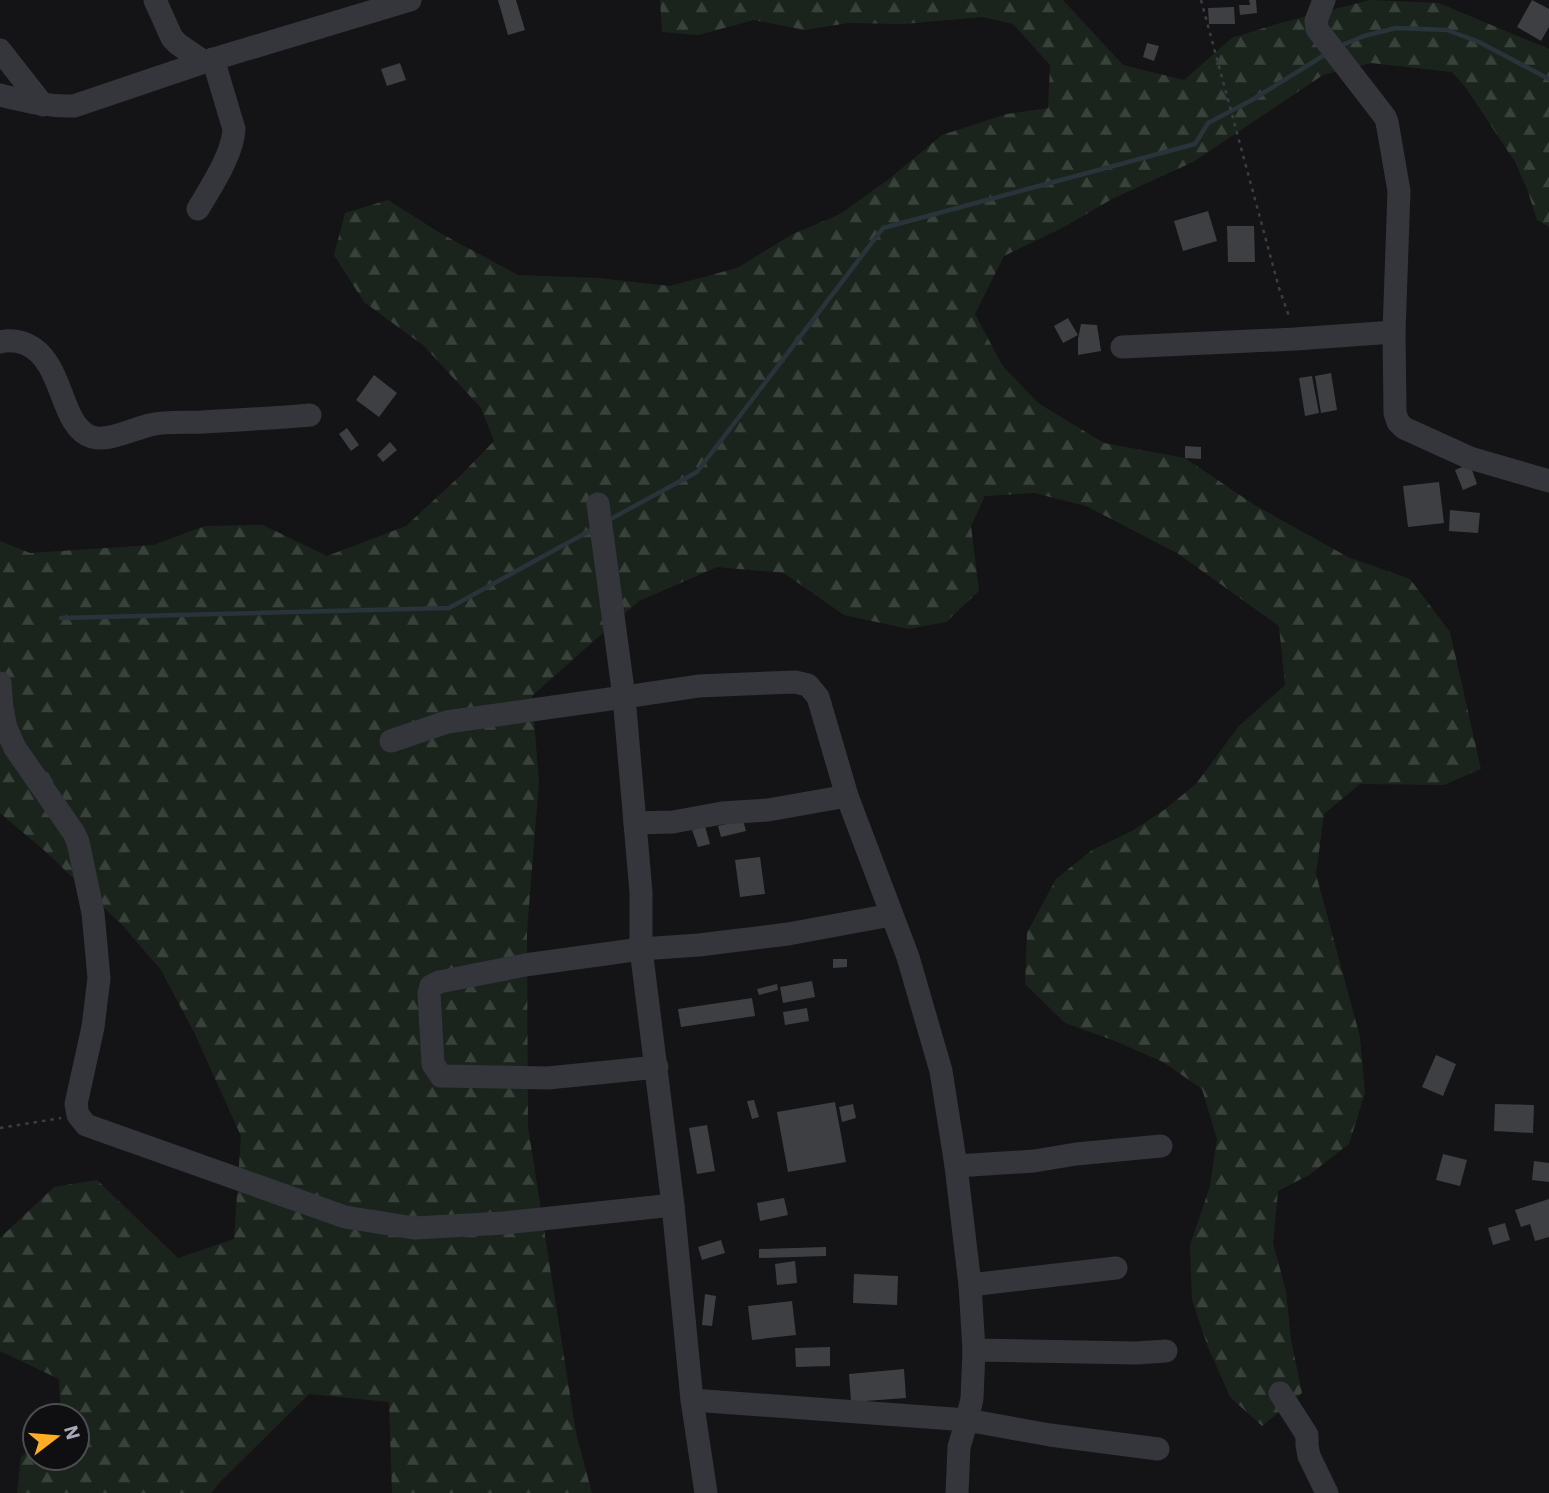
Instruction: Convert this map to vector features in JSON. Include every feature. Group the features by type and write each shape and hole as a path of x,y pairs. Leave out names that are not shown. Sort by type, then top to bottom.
{"street":[{"path":"155,0 172,38 208,60 234,129 218,175 198,209"},
{"path":"0,95 43,105 74,106 208,60 410,0"},
{"path":"1324,0 1316,21 1317,29 1387,122 1399,191 1394,332 1395,413 1398,422 1404,428 1470,457 1549,481"},
{"path":"0,50 43,105"},
{"path":"1122,347 1295,340 1394,332"},
{"path":"0,342 7,340 23,343 39,351 49,363 74,420 83,432 94,438 107,438 153,424 310,415"},
{"path":"598,504 624,697 641,892 641,949 673,1205 692,1400 706,1493"},
{"path":"391,741 447,722 698,685 795,682 808,685 818,698 847,796 908,957 941,1071 956,1166 970,1285 974,1350 972,1399 959,1447 957,1493"},
{"path":"0,683 6,728 15,748 78,842 93,914 99,978 93,1027 76,1104 78,1115 86,1125 345,1217 414,1228 504,1223 673,1205"},
{"path":"635,823 673,822 722,813 768,810 847,796"},
{"path":"657,1067 548,1078 441,1076 433,1064 429,993 432,986 439,982 525,965 641,949 788,934 891,915"},
{"path":"956,1166 1034,1161 1161,1146"},
{"path":"970,1285 1116,1268"},
{"path":"974,1350 1166,1352"},
{"path":"1280,1393 1307,1435 1309,1456 1327,1493"},
{"path":"692,1400 967,1420 1049,1435 1158,1449"}],"path":[{"path":"1200,0 1295,340"},
{"path":"0,1128 78,1115"}],"green space":[{"path":"660,0 1063,0 1123,65 1184,80 1232,38 1370,0 1439,3 1549,49 1549,227 1537,220 1515,162 1466,88 1452,72 1371,63 1323,75 1193,162 1112,199 1064,227 1004,256 975,314 1002,365 1038,403 1104,443 1185,458 1256,506 1348,557 1410,579 1450,632 1481,769 1444,785 1360,784 1324,814 1316,874 1360,1037 1365,1093 1349,1144 1309,1175 1278,1191 1273,1243 1286,1291 1291,1340 1302,1393 1262,1426 1230,1397 1208,1347 1192,1300 1190,1245 1210,1186 1217,1139 1202,1089 1163,1062 1065,1023 1025,984 1027,933 1056,879 1092,850 1132,831 1196,784 1238,727 1285,685 1279,626 1177,553 1086,506 1034,493 985,496 971,526 979,591 946,622 909,629 844,615 784,573 717,567 639,601 532,696 539,781 527,931 528,1127 576,1433 592,1493 392,1493 389,1402 309,1394 211,1493 17,1493 21,1457 21,1472 91,1472 91,1402 60,1402 59,1379 0,1351 0,1238 54,1187 97,1180 178,1258 234,1239 241,1136 194,1032 161,970 123,926 46,852 0,813 0,541 30,553 153,545 205,526 263,525 327,556 406,526 461,475 494,441 481,408 424,346 364,302 334,255 345,213 388,200 440,233 518,275 598,278 670,286 737,268 793,234 840,214 889,179 942,135 1007,114 1048,108 1050,65 1013,24 982,17 904,24 848,23 805,30 754,20 698,35 662,32"}],"building":[{"path":"498,0 516,0 525,30 508,35"},
{"path":"1249,0 1256,0 1257,13 1240,15 1239,5 1250,5"},
{"path":"1532,0 1549,9 1549,27 1541,41 1517,27"},
{"path":"1234,7 1235,24 1209,24 1208,8"},
{"path":"1147,43 1159,46 1154,61 1143,57"},
{"path":"400,63 406,80 387,86 381,69"},
{"path":"1208,211 1217,241 1183,251 1174,221"},
{"path":"1227,226 1254,226 1255,262 1228,262"},
{"path":"1068,318 1078,335 1063,343 1054,326"},
{"path":"1081,324 1097,325 1101,351 1078,355"},
{"path":"1331,373 1337,410 1321,413 1315,376"},
{"path":"374,375 397,393 379,417 356,400"},
{"path":"1312,376 1319,413 1305,416 1299,378"},
{"path":"347,428 359,445 351,451 339,434"},
{"path":"390,442 397,450 383,462 377,455"},
{"path":"1185,446 1201,447 1201,459 1185,458"},
{"path":"1470,464 1477,484 1463,490 1455,470"},
{"path":"1439,482 1444,523 1408,527 1403,486"},
{"path":"1450,510 1480,513 1478,533 1449,531"},
{"path":"743,820 746,831 721,837 718,826"},
{"path":"705,826 710,844 698,847 692,830"},
{"path":"760,857 765,894 740,897 735,860"},
{"path":"833,959 847,959 847,967 833,968"},
{"path":"812,981 815,997 783,1003 780,987"},
{"path":"777,984 778,990 759,995 757,989"},
{"path":"752,998 755,1016 681,1027 678,1009"},
{"path":"807,1008 809,1021 785,1025 783,1012"},
{"path":"1436,1055 1456,1064 1443,1096 1422,1087"},
{"path":"754,1100 759,1117 752,1119 747,1101"},
{"path":"835,1102 846,1162 788,1172 777,1112"},
{"path":"853,1104 856,1118 842,1122 839,1107"},
{"path":"1495,1104 1534,1105 1533,1133 1494,1131"},
{"path":"707,1125 715,1171 697,1174 689,1128"},
{"path":"1443,1154 1467,1160 1460,1186 1436,1180"},
{"path":"1534,1161 1549,1163 1549,1182 1532,1180"},
{"path":"784,1198 788,1215 760,1221 757,1203"},
{"path":"1549,1199 1549,1237 1535,1241 1530,1224 1521,1227 1515,1210"},
{"path":"1505,1223 1510,1240 1493,1245 1488,1228"},
{"path":"721,1240 725,1253 702,1260 698,1247"},
{"path":"826,1247 826,1256 759,1258 759,1249"},
{"path":"795,1261 797,1283 777,1285 775,1264"},
{"path":"854,1274 898,1276 897,1305 853,1303"},
{"path":"705,1294 716,1296 712,1326 702,1325"},
{"path":"792,1301 796,1335 752,1340 748,1306"},
{"path":"830,1347 830,1366 796,1367 795,1348"},
{"path":"904,1369 906,1398 851,1402 849,1374"}],"waterway":[{"path":"1340,46 1364,36 1396,28 1447,30 1479,42 1549,79"},
{"path":"607,521 697,472 883,228 1195,144 1208,123 1252,100 1326,54"},
{"path":"61,618 449,608 593,529"}]}
